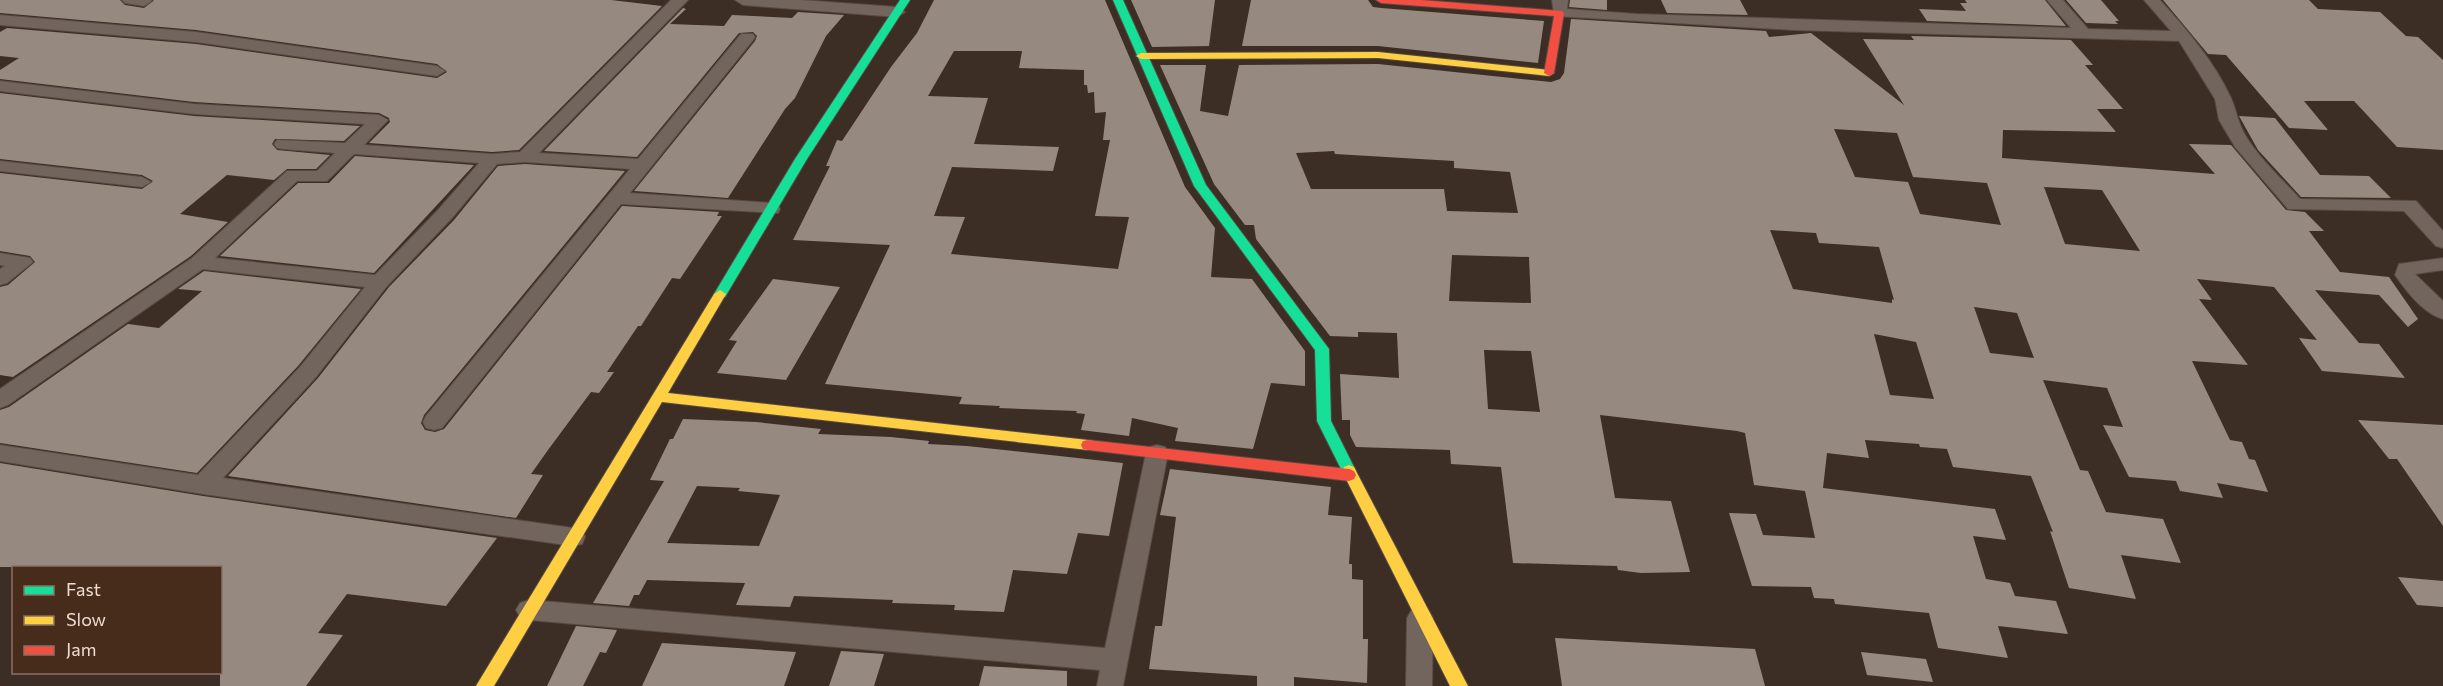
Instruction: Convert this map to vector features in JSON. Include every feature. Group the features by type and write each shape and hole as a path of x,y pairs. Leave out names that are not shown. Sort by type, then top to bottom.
{"main road":[{"path":"1118,0 1200,186 1322,349 1324,421 1349,475 1459,686"},
{"path":"1141,56 1378,55 1550,73 1559,6 1381,0"},
{"path":"485,686 771,209 901,6"},
{"path":"658,397 1349,475"}],"street":[{"path":"525,157 680,0"},
{"path":"743,0 901,6"},
{"path":"1617,0 1618,17"},
{"path":"2055,0 2083,32"},
{"path":"2152,0 2184,36 2223,99 2228,120 2244,147 2295,205 2409,205 2443,242"},
{"path":"1559,6 1618,17 1900,29 2184,36"},
{"path":"0,20 196,37 437,71"},
{"path":"434,422 747,37"},
{"path":"0,86 194,109 379,120 321,177 293,175 199,262 0,400"},
{"path":"284,144 492,159 525,157 643,165"},
{"path":"203,485 308,372 380,282 445,214 492,159"},
{"path":"0,166 142,182"},
{"path":"616,198 771,209"},
{"path":"0,259 23,262 0,279"},
{"path":"199,262 380,282"},
{"path":"2443,264 2406,268 2405,275 2415,288 2443,312"},
{"path":"1110,686 1157,453"},
{"path":"6,459 573,537"},
{"path":"529,610 1115,660"},
{"path":"1419,686 1420,612"}],"building":[{"path":"0,0 120,0 125,5 144,8 154,0 611,0 662,6 519,150 492,152 369,143 390,122 389,118 379,113 194,102 0,79 0,70 19,58 0,56 0,32 7,28 196,44 437,78 447,72 437,64 196,30 0,13"},
{"path":"934,0 1105,0 1185,187 1215,228 1211,277 1252,279 1305,351 1305,386 1271,383 1253,449 1175,441 1178,428 1132,418 1129,436 1081,430 1085,414 1076,413 1077,411 959,404 962,397 825,384 890,245 793,240 830,166 826,166 837,140 842,141 891,67 917,33","holes":["954,51 1022,51 1019,68 1084,70 1084,85 1087,85 1088,93 1094,92 1095,113 1106,112 1103,140 1110,140 1095,216 1129,217 1118,269 951,254 965,217 934,216 952,167 1053,171 1059,147 974,144 988,98 928,96"]},
{"path":"1131,0 1215,0 1209,46 1152,47"},
{"path":"1251,0 1368,0 1373,7 1381,8 1544,21 1538,63 1378,46 1242,46"},
{"path":"1570,0 1607,0 1607,10 1569,7"},
{"path":"1661,0 1740,0 1748,15 1667,13"},
{"path":"1965,0 2045,0 2066,26 1927,21 1919,9 1966,11 1960,3 1967,3"},
{"path":"2066,0 2101,0 2119,21 2115,21 2118,24 2086,23"},
{"path":"2163,0 2309,0 2318,9 2380,12 2406,36 2418,37 2443,60 2443,150 2397,147 2354,101 2304,101 2328,130 2289,128 2226,55 2208,54"},
{"path":"683,8 686,9 670,24 724,26 732,15 792,18 798,12 844,15 826,36 795,98 785,109 728,198 634,191 755,41 757,36 753,32 739,33 637,157 544,151"},
{"path":"1571,19 1766,31 1769,37 1811,33 1904,105 1863,39 1914,40 1911,36 2071,40 2093,65 2085,65 2123,109 2097,109 2116,132 2003,130 2002,158 2215,174 2189,144 2231,145 2286,210 2305,212 2324,231 2309,231 2340,272 2389,277 2418,319 2408,327 2379,295 2315,290 2359,343 2379,344 2405,378 2322,371 2299,338 2317,340 2274,287 2197,279 2212,300 2199,299 2248,365 2192,361 2230,440 2242,442 2249,459 2255,460 2268,492 2217,483 2223,498 2180,491 2176,481 2129,477 2103,425 2123,427 2107,388 2043,380 2080,470 2088,471 2106,512 2163,519 2181,563 2121,555 2136,599 2069,588 2050,531 2053,532 2031,476 1953,467 1947,449 1920,447 1919,444 1865,440 1869,458 1827,453 1823,488 1995,509 2006,540 1973,536 1986,579 2010,583 2015,596 2056,601 2068,634 1998,626 2008,658 1938,648 1929,613 1835,604 1834,599 1814,598 1811,587 1752,586 1729,513 1756,514 1763,535 1815,538 1805,491 1754,485 1745,433 1737,431 1600,415 1615,498 1671,501 1690,572 1641,573 1618,570 1617,566 1513,563 1501,467 1451,464 1450,450 1356,447 1350,435 1350,420 1342,420 1340,374 1399,378 1397,333 1358,332 1358,337 1330,336 1256,239 1254,225 1245,225 1214,184 1160,65 1206,65 1200,111 1228,116 1239,65 1378,64 1551,82 1560,79 1564,73","holes":["1834,129 1897,133 1913,177 1987,183 2001,225 1920,214 1908,182 1855,177","1334,151 1335,154 1454,161 1454,168 1510,172 1518,213 1447,211 1444,189 1311,189 1296,153","2044,187 2102,190 2140,251 2065,244","1770,230 1816,233 1819,243 1879,247 1894,300 1892,299 1892,303 1793,289","1452,255 1529,257 1531,303 1449,301","1974,307 2017,313 2034,358 1990,353","1874,334 1916,342 1934,399 1890,395","1484,350 1531,351 1540,412 1488,409"]},
{"path":"0,93 194,116 360,126 344,141 275,139 272,144 277,150 330,155 316,169 287,169 274,180 227,175 180,214 228,222 191,256 13,377 0,375 0,287 8,285 35,262 30,256 0,251 0,173 142,189 153,181 142,175 0,159"},
{"path":"2239,116 2275,118 2320,175 2369,176 2391,198 2301,197 2258,150"},
{"path":"355,156 474,165 374,273 220,256 298,183 329,183"},
{"path":"525,164 625,171 424,415 421,423 425,430 435,432 444,429 622,206 719,212 717,216 722,216 680,279 672,278 641,326 638,326 607,372 614,372 599,393 591,392 531,474 543,475 516,518 228,476 318,378 389,287 454,220 498,166"},
{"path":"204,271 361,289 298,366 197,473 0,443 0,410 9,407 128,324 159,328 202,291 178,289"},
{"path":"773,279 840,287 786,380 717,373 737,341 729,340"},
{"path":"683,419 756,422 821,429 818,434 891,437 929,441 928,444 1123,463 1109,536 1078,533 1067,574 1013,570 1004,612 954,610 955,605 892,603 893,600 794,596 790,607 736,605 745,583 647,580 639,595 634,595 629,606 593,603 664,481 650,480 670,439 673,439","holes":["697,486 740,488 738,491 780,495 759,546 667,543"]},
{"path":"2358,420 2443,425 2443,526 2397,459 2389,459"},
{"path":"0,463 203,496 497,538 446,606 347,594 318,633 343,635 306,686 220,686 222,566 0,567"},
{"path":"1170,469 1331,487 1328,515 1352,517 1349,564 1352,564 1352,579 1363,580 1363,639 1368,639 1367,683 1294,677 1294,686 1257,686 1257,676 1149,669 1155,626 1162,626 1176,517 1160,515"},
{"path":"2398,577 2443,581 2443,607 2417,605"},
{"path":"576,626 617,630 606,653 600,652 583,686 547,686"},
{"path":"1555,638 1755,649 1765,686 1562,686"},
{"path":"662,643 796,652 784,686 642,686"},
{"path":"841,651 884,654 874,686 829,686"},
{"path":"1861,652 1926,659 1933,682 1867,675"},
{"path":"984,666 1067,671 1067,686 979,686"}],"traffic: fast":[{"path":"720,294 801,159 905,0"},
{"path":"1118,0 1200,186 1322,349 1324,421 1349,471"}],"traffic: slow":[{"path":"1141,56 1378,55 1549,73"},
{"path":"485,686 720,294"},
{"path":"658,397 1088,445"},
{"path":"1349,471 1459,686"}],"traffic: jam":[{"path":"1381,0 1559,13 1549,73"},
{"path":"1088,445 1349,475"}]}
